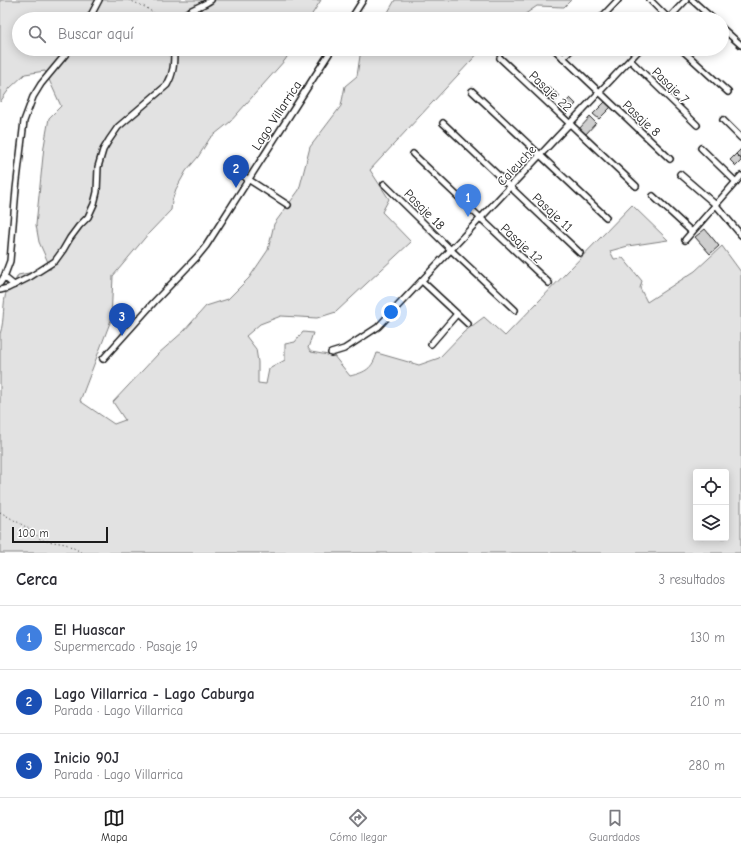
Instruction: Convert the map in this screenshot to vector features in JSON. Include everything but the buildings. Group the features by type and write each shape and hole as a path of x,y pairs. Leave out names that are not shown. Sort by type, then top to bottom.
{"street":[{"path":"93,12 99,0"},
{"path":"188,12 211,0"},
{"path":"355,12 363,0"},
{"path":"607,12 618,0"},
{"path":"650,0 662,12"},
{"path":"675,12 686,0"},
{"path":"692,0 705,12"},
{"path":"729,34 741,45"},
{"path":"0,283 10,261 24,121 33,97 41,84 64,56"},
{"path":"0,290 14,285 55,262 70,238 88,217 94,204 97,192 98,167 103,150 118,127 167,85 172,76 174,56"},
{"name":"Lago Villarrica","path":"103,359 206,246 327,56"},
{"name":"Caleuche","path":"331,353 344,349 378,328 634,56"},
{"path":"689,56 728,92"},
{"name":"Pasaje 22","path":"500,58 636,186"},
{"name":"Pasaje 8","path":"563,58 670,159"},
{"name":"Pasaje 7","path":"630,60 697,125"},
{"path":"472,91 606,217"},
{"path":"723,120 741,138"},
{"name":"Pasaje 11","path":"443,122 580,253"},
{"path":"701,148 736,182"},
{"name":"Pasaje 12","path":"413,154 549,283"},
{"path":"226,165 288,205"},
{"path":"680,174 716,205 741,235"},
{"path":"685,240 741,176"},
{"name":"Pasaje 18","path":"384,184 515,310"},
{"path":"653,196 692,232"},
{"path":"4,277 14,285"},
{"path":"422,281 468,324"},
{"path":"431,344 457,314"}],"path":[{"path":"130,0 152,12"},
{"path":"0,512 33,531 41,540 66,544 83,553"}],"shaded area":[{"path":"0,0 321,0 313,12 12,12 12,56 288,56 230,122 210,138 198,157 186,171 176,189 171,210 149,233 113,276 111,320 80,401 114,424 125,420 113,402 158,354 184,331 206,306 228,299 249,278 268,250 274,224 299,190 310,147 341,106 345,86 357,76 360,56 476,56 370,170 389,199 382,212 411,242 336,312 317,318 281,316 260,324 246,336 256,349 258,362 258,383 266,384 269,369 285,360 285,344 295,342 303,332 313,333 308,348 311,352 334,356 350,376 368,369 373,363 377,353 419,365 439,358 464,332 484,317 505,336 632,205 668,240 628,246 610,251 614,259 623,258 642,281 640,288 647,302 695,271 722,246 741,272 741,553 0,553 0,334 4,300 7,289 13,285 18,275 51,269 39,242 36,225 44,146 49,118 61,106 45,71 25,74 10,88 0,102"},
{"path":"395,0 571,0 564,7 537,6 528,12 388,12"}],"place":[{"name":"Lago Villarrica - Lago Caburga","path":"236,188"},
{"name":"El Huascar","path":"468,217"},
{"name":"Inicio 90J","path":"122,336"}]}
